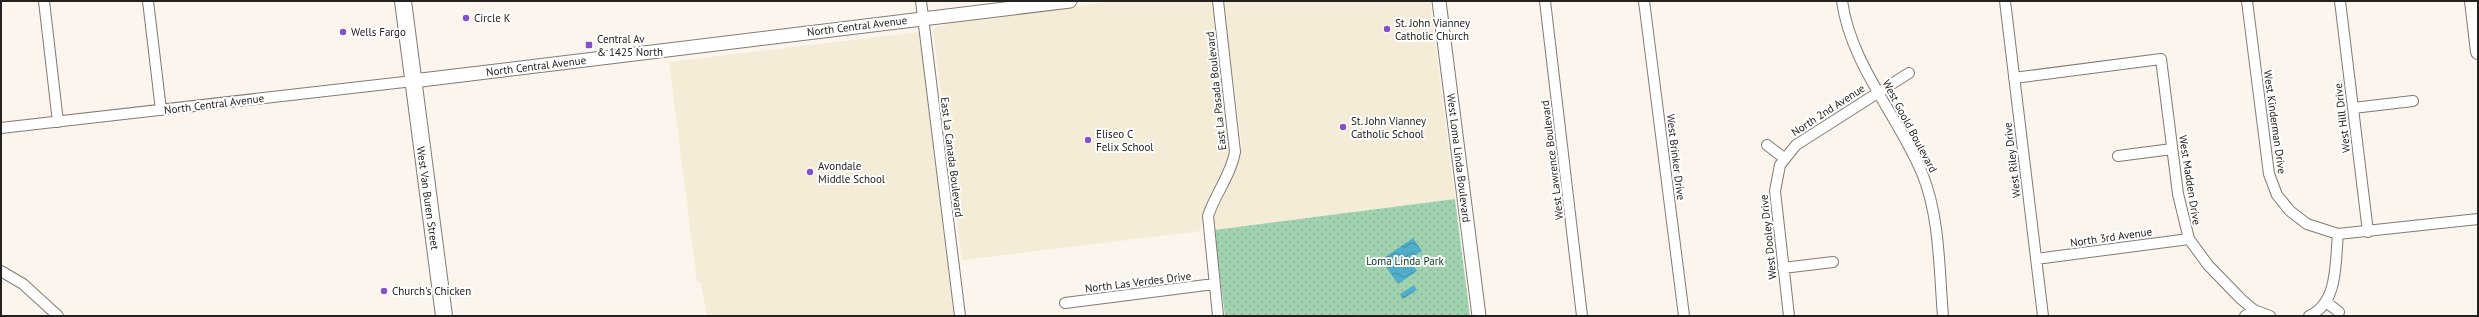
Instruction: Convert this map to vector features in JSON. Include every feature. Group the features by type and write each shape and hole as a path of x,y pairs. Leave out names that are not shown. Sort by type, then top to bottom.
{"main road":[{"name":"West Van Buren Street","path":"403,1 444,316"},
{"path":"2472,1 2478,52"}],"street":[{"path":"44,1 58,122"},
{"path":"148,1 161,110"},
{"name":"East La Canada Boulevard","path":"921,1 960,316"},
{"name":"North Central Avenue","path":"1,128 413,81 1070,1"},
{"name":"East La Pasada Boulevard","path":"1218,1 1236,152 1233,165 1213,202 1208,216 1218,316"},
{"name":"West Loma Linda Boulevard","path":"1439,1 1479,316"},
{"name":"West Lawrence Boulevard","path":"1545,1 1582,316"},
{"name":"West Brinker Drive","path":"1644,1 1684,316"},
{"name":"West Goold Boulevard","path":"1842,1 1851,42 1916,160 1930,196 1944,316"},
{"name":"West Riley Drive","path":"2004,1 2043,316"},
{"name":"West Kinderman Drive","path":"2247,1 2268,165 2273,185 2283,204 2298,218 2319,229 2338,234"},
{"name":"West Hill Drive","path":"2340,1 2368,232"},
{"name":"West Madden Drive","path":"2014,78 2161,59 2181,210 2189,239 2219,277 2254,310 2270,316"},
{"name":"North 2nd Avenue","path":"1784,158 1796,145 1909,73"},
{"path":"2353,108 2413,101"},
{"path":"1767,145 1784,158"},
{"path":"2118,156 2172,149"},
{"name":"West Dooley Drive","path":"1784,158 1778,171 1775,191 1789,316"},
{"path":"2310,316 2326,302 2333,286 2338,234 2368,232 2478,219"},
{"name":"North 3rd Avenue","path":"2036,259 2189,239"},
{"path":"1783,268 1833,262"},
{"path":"1,271 23,284 58,316"},
{"name":"North Las Verdes Drive","path":"1065,303 1214,284"},
{"path":"2326,302 2339,312"},
{"path":"2245,316 2254,310"}],"shaded area":[{"name":"Eliseo C Felix School","path":"1118,1 1211,1 1229,128 1229,152 1224,169 1209,195 1203,214 1201,231 962,260 933,30 935,27 944,26 948,22"},
{"name":"St. John Vianney Catholic School","path":"1224,1 1430,1 1455,199 1214,230 1214,217 1217,205 1232,180 1239,163 1241,141"},
{"name":"Avondale Middle School","path":"919,32 954,316 707,316 701,283 697,282 669,62"}],"green space":[{"name":"Loma Linda Park","path":"1455,199 1470,316 1225,316 1214,230"},
{"path":"1383,311 1384,316 1352,316 1352,315"}],"water":[{"path":"1413,238 1422,251 1409,260 1417,271 1398,284 1381,260"},
{"path":"1414,285 1417,290 1403,299 1400,294"}],"place":[{"name":"Circle K","path":"466,18"},
{"name":"St. John Vianney Catholic Church","path":"1387,29"},
{"name":"Wells Fargo","path":"343,32"},
{"name":"Central Av & 1425 North","path":"589,45"},
{"name":"St. John Vianney Catholic School","path":"1343,127"},
{"name":"Eliseo C Felix School","path":"1088,140"},
{"name":"Avondale Middle School","path":"810,172"},
{"name":"Church's Chicken","path":"384,291"}]}
